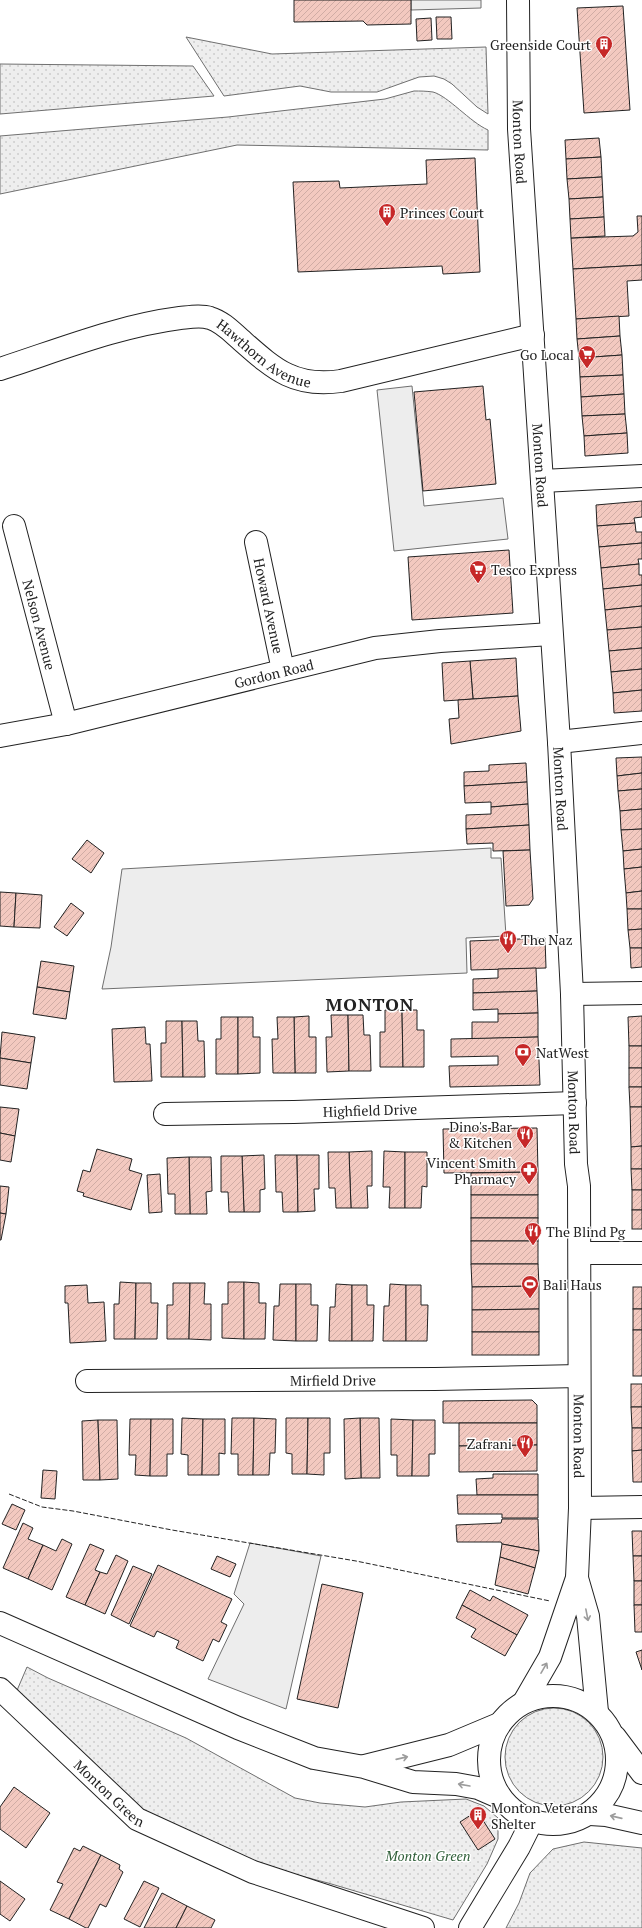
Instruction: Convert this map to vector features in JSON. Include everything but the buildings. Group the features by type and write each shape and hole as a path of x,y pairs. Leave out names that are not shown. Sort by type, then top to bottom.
{"street":[{"name":"Monton Road","path":"518,0 519,129 558,742 572,994 576,1164 579,1186 580,1253 580,1508 577,1578 550,1657 524,1702"},
{"name":"Hawthorn Avenue","path":"0,369 91,339 136,327 196,316 210,317 221,323 270,364 288,376 312,383 341,381 533,335"},
{"path":"542,481 642,476"},
{"name":"Nelson Avenue","path":"14,526 66,724"},
{"name":"Howard Avenue","path":"256,542 283,670"},
{"name":"Gordon Road","path":"0,736 66,724 375,648 440,641 551,634"},
{"path":"558,742 642,733"},
{"path":"572,994 642,992"},
{"name":"Highfield Drive","path":"165,1114 302,1112 575,1103"},
{"path":"580,1253 642,1253"},
{"name":"Mirfield Drive","path":"87,1381 435,1379 579,1376"},
{"path":"580,1508 642,1507"},
{"name":"Monton Road","path":"577,1578 588,1616 597,1712"},
{"path":"0,1623 238,1728 314,1758 364,1767 413,1782 456,1784 478,1788 501,1798"},
{"name":"Monton Green","path":"0,1689 137,1820 253,1872 422,1928"},
{"path":"613,1735 618,1756 616,1779 606,1799 590,1814 573,1823 557,1825 532,1821 513,1810 501,1798 492,1784 488,1763 490,1743 499,1724 510,1712 524,1702 543,1696 562,1696 581,1701 597,1712 642,1773"},
{"path":"364,1767 449,1745 499,1724"},
{"path":"590,1814 606,1815 642,1823"},
{"path":"470,1928 519,1847 532,1821"}],"green space":[{"path":"186,37 272,54 486,47 488,114 477,107 452,84 444,79 434,76 419,77 377,92 331,92 300,86 224,96"},
{"path":"0,64 193,66 214,96 0,114"},
{"path":"414,91 425,91 439,94 488,130 488,150 237,145 0,194 0,136 228,117 385,99"},
{"name":"Monton Green","path":"27,1667 48,1678 186,1738 295,1798 320,1803 365,1807 401,1802 466,1799 484,1806 498,1818 498,1839 487,1864 453,1920 328,1883 243,1861 136,1809 15,1695"},
{"path":"554,1708 573,1712 588,1723 599,1738 603,1757 599,1776 588,1791 573,1802 554,1806 535,1802 520,1791 509,1776 505,1757 509,1738 520,1723 535,1712"},
{"path":"584,1842 642,1848 642,1928 506,1928 519,1903 530,1873 553,1849"}],"shaded area":[{"path":"411,0 481,0 481,8 411,10"},
{"path":"412,386 424,506 503,498 508,539 394,551 377,390"},
{"path":"491,848 491,858 501,858 506,936 466,938 467,973 102,989 111,947 122,869"},
{"path":"250,1543 321,1556 286,1709 208,1679 244,1604 234,1594"}],"fence":[{"path":"9,1494 42,1507 73,1511 172,1530 356,1561 550,1601"}],"place":[{"name":"Greenside Court","path":"604,59"},
{"name":"Princes Court","path":"387,227"},
{"name":"Go Local","path":"587,369"},
{"name":"Tesco Express","path":"478,584"},
{"name":"The Naz","path":"508,954"},
{"name":"NatWest","path":"523,1067"},
{"name":"Dino's Bar & Kitchen","path":"525,1149"},
{"name":"Vincent Smith Pharmacy","path":"529,1185"},
{"name":"The Blind Pg","path":"533,1246"},
{"name":"Bali Haus","path":"530,1299"},
{"name":"Zafrani","path":"525,1458"},
{"name":"Monton Veterans Shelter","path":"478,1830"}],"district":[{"name":"MONTON","path":"370,1004"}]}
